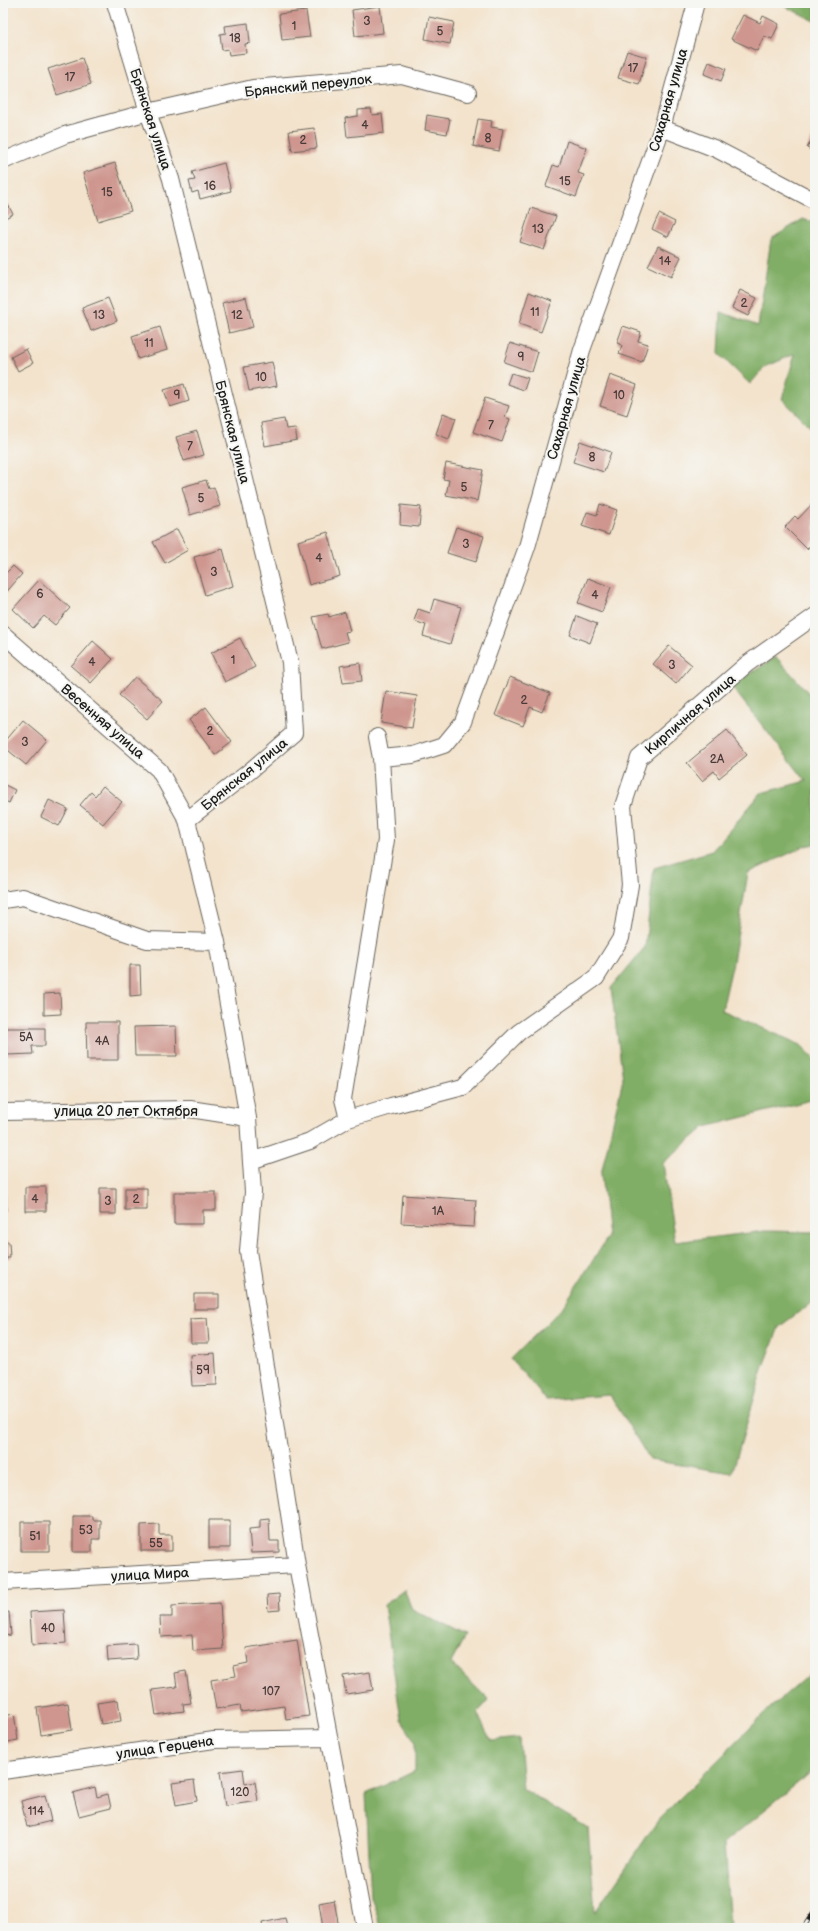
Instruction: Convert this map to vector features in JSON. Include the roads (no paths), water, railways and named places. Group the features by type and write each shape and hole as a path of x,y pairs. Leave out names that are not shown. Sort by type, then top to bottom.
{"street":[{"name":"Брянская улица","path":"115,3 148,112 171,178 290,662 294,733 250,771 187,820"},
{"name":"Сахарная улица","path":"381,758 413,755 444,745 463,722 527,547 582,350 662,128 696,3"},
{"name":"Брянский переулок","path":"3,161 65,135 148,112 253,88 402,76 468,92"},
{"path":"662,128 716,149 815,202"},
{"name":"Кирпичная улица","path":"251,1161 310,1141 348,1120 391,1106 463,1087 519,1032 596,978 621,938 630,885 623,806 639,758 747,664 815,616"},
{"name":"Весенняя улица","path":"3,634 159,770 187,820 217,942 248,1118 253,1192 248,1251 297,1566 328,1738 365,1928"},
{"path":"348,1120 344,1099 386,840 381,758 377,737"},
{"path":"3,900 23,897 147,940 217,942"},
{"name":"улица 20 лет Октября","path":"3,1112 190,1109 248,1118"},
{"name":"улица Мира","path":"3,1582 297,1566"},
{"name":"улица Герцена","path":"3,1771 214,1740 328,1738"}],"railway":[{"path":"803,1928 815,1910"}]}
